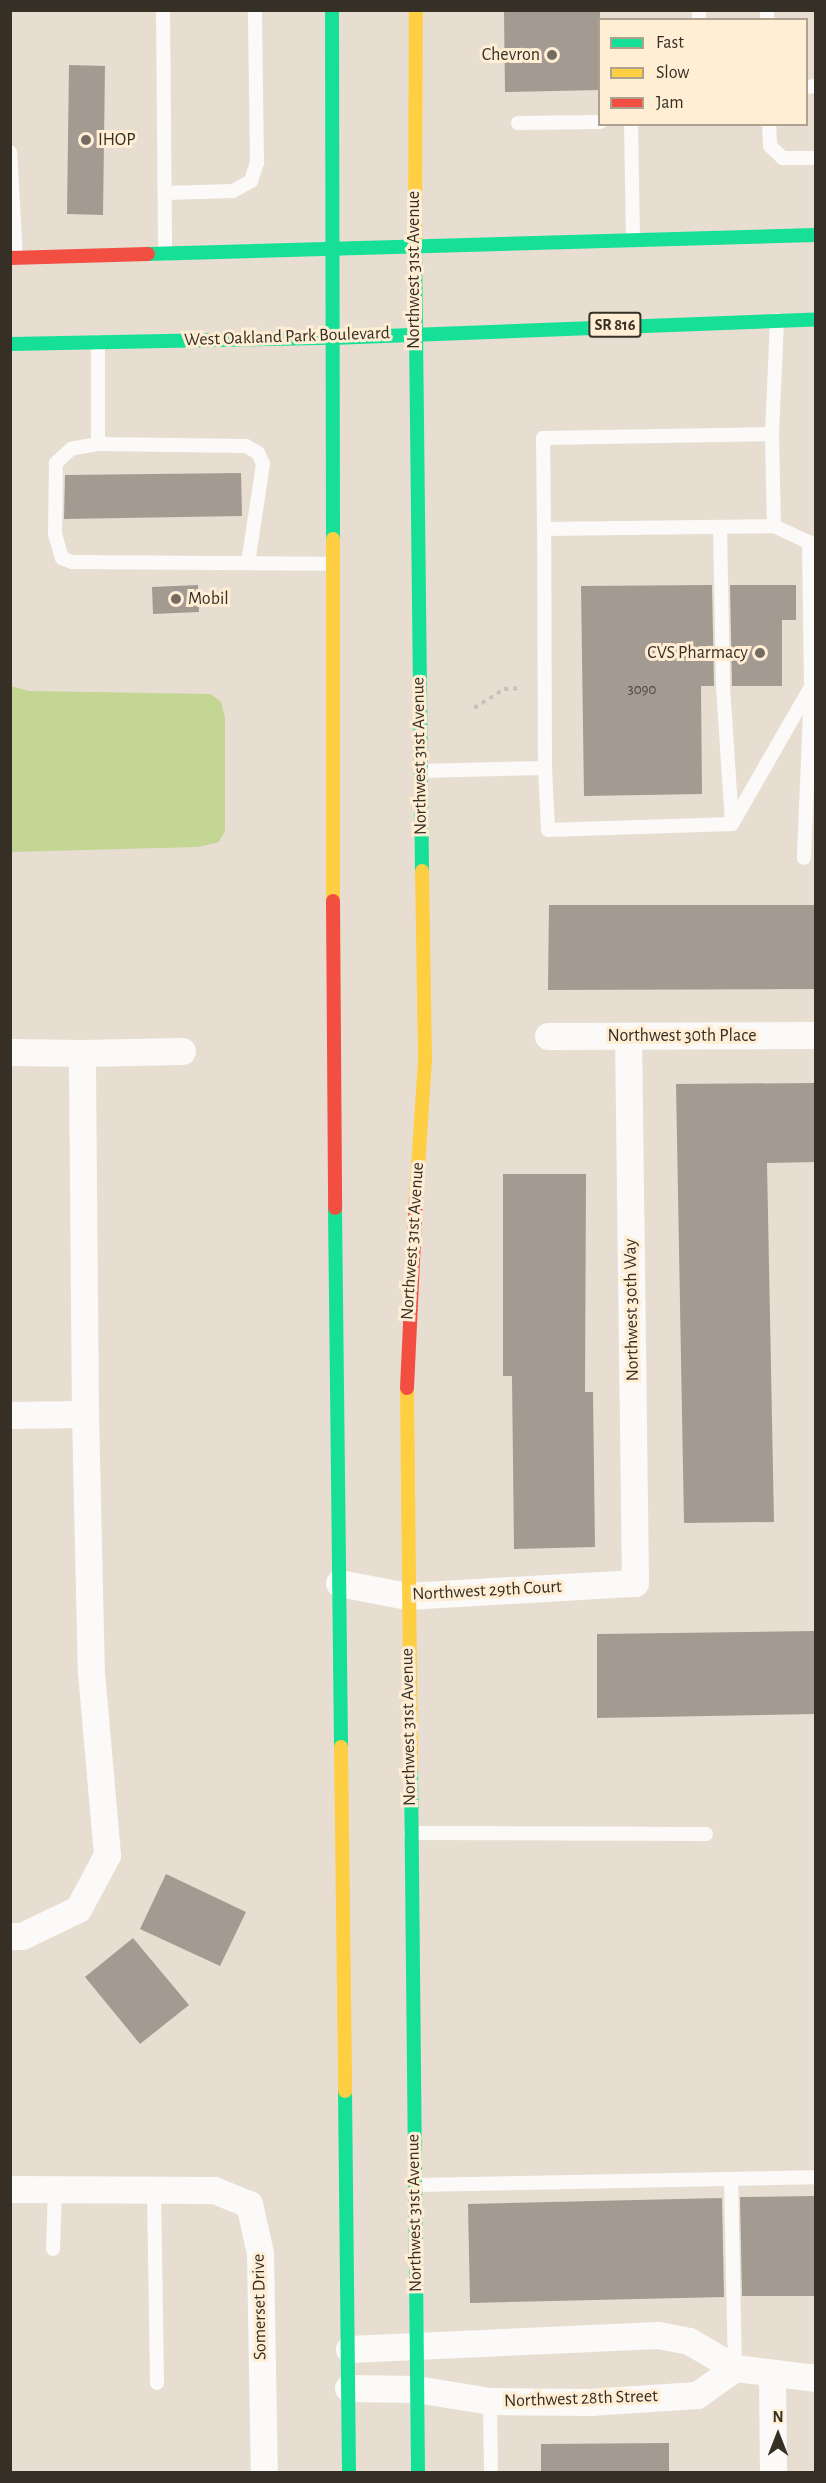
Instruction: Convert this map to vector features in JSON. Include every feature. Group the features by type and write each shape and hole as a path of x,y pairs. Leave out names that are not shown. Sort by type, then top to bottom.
{"main road":[{"path":"332,10 333,1020 349,2472"},
{"name":"Northwest 31st Avenue","path":"416,10 414,332 425,1060 406,1345 418,2472"},
{"path":"13,258 816,235"},
{"name":"West Oakland Park Boulevard","path":"10,344 332,338 414,332 816,319"}],"street":[{"name":"Northwest 30th Place","path":"548,1036 816,1035"},
{"name":"Northwest 30th Way","path":"628,1036 635,1583"},
{"path":"10,1052 182,1051"},
{"path":"10,1936 22,1935 78,1909 107,1855 91,1672 85,1414 82,1053"},
{"path":"10,1415 85,1414"},
{"name":"Northwest 29th Court","path":"339,1583 407,1596 635,1583"},
{"name":"Somerset Drive","path":"10,2189 214,2190 249,2204 260,2253 264,2472"},
{"path":"349,2349 417,2348 658,2335 688,2341 735,2368 772,2375 816,2378"},
{"name":"Northwest 28th Street","path":"348,2388 416,2389 490,2401 590,2402 697,2395 735,2368"},
{"path":"772,2375 773,2472"}],"lane":[{"path":"163,10 165,254"},
{"path":"165,193 233,190 251,181 257,162 255,10"},
{"path":"518,123 598,122"},
{"path":"631,126 633,239"},
{"path":"769,126 770,146 783,158 816,158"},
{"path":"10,152 13,258"},
{"path":"774,526 772,434 777,320"},
{"path":"98,342 98,444"},
{"path":"732,824 548,830 545,768 543,438 772,434"},
{"path":"248,563 263,464 258,453 246,446 98,444 71,448 56,463 55,534 62,558 72,562 333,564"},
{"path":"544,529 774,526 809,542 810,688 804,858"},
{"path":"720,527 723,687 732,824"},
{"path":"732,824 810,688"},
{"path":"420,771 545,768"},
{"path":"411,1833 706,1834"},
{"path":"415,2185 816,2177"},
{"path":"731,2179 735,2368"},
{"path":"53,2248 55,2189"},
{"path":"154,2189 157,2383"},
{"path":"490,2401 491,2472"}],"path":[{"path":"474,708 504,689 522,688"}],"shaded area":[{"path":"11,686 29,691 211,694 221,702 225,718 225,831 219,842 198,847 11,852"}],"building":[{"name":"Chevron","path":"504,10 600,10 598,90 505,92"},
{"name":"IHOP","path":"69,65 105,66 103,215 67,214"},
{"path":"241,473 242,516 64,519 65,475"},
{"name":"Mobil","path":"198,585 199,612 153,614 152,587"},
{"path":"712,585 714,686 701,686 702,794 584,796 581,586"},
{"name":"CVS Pharmacy","path":"730,585 796,585 796,620 782,620 782,686 732,686"},
{"path":"549,905 816,905 816,989 548,990"},
{"path":"816,1083 816,1162 767,1163 774,1522 684,1523 676,1084"},
{"path":"503,1174 586,1174 585,1392 593,1392 595,1547 514,1549 512,1376 503,1376"},
{"path":"816,1631 816,1714 597,1718 597,1634"},
{"path":"166,1874 246,1912 220,1966 140,1929"},
{"path":"133,1938 189,2005 140,2044 85,1977"},
{"path":"816,2196 816,2296 742,2296 740,2197"},
{"path":"722,2198 724,2297 470,2303 468,2204"},
{"path":"669,2443 669,2472 541,2472 541,2444"}],"traffic: fast":[{"path":"332,10 333,539"},
{"path":"148,254 816,235"},
{"path":"415,244 422,871"},
{"path":"10,344 332,338 816,319"},
{"path":"335,1208 341,1747"},
{"path":"411,1768 418,2472"},
{"path":"345,2091 349,2472"}],"traffic: slow":[{"path":"415,244 416,10"},
{"path":"333,539 333,901"},
{"path":"416,1199 425,1060 422,871"},
{"path":"407,1388 411,1768"},
{"path":"341,1747 345,2091"}],"traffic: jam":[{"path":"10,258 148,254"},
{"path":"333,901 335,1208"},
{"path":"407,1388 416,1199"}],"place":[{"name":"Chevron","path":"552,55"},
{"name":"IHOP","path":"86,140"},
{"name":"Mobil","path":"176,599"},
{"name":"CVS Pharmacy","path":"760,653"}]}
